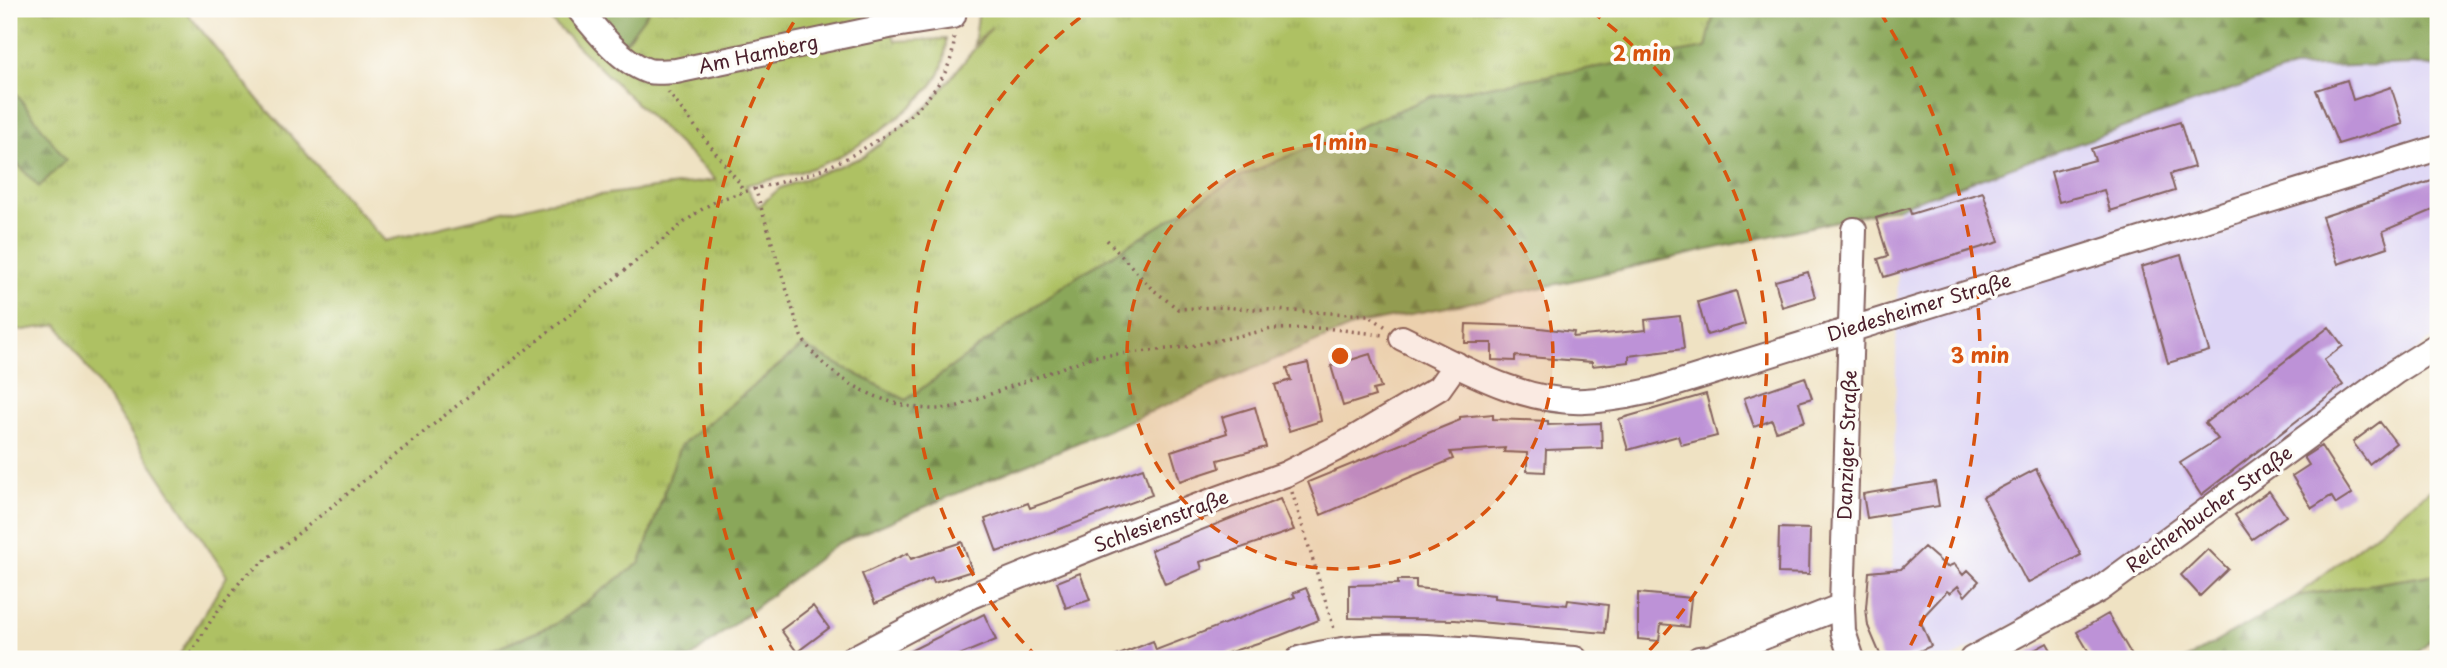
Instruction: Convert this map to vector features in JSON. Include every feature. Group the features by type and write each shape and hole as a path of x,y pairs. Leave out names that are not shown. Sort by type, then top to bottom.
{"street":[{"path":"579,9 623,56 648,71 659,72"},
{"name":"Am Hamberg","path":"659,72 676,71 953,12"},
{"name":"Diedesheimer Straße","path":"1402,338 1510,388 1540,397 1583,401 1655,390 1850,327 2438,148"},
{"name":"Danziger Straße","path":"1852,659 1843,632 1842,606 1854,230"},
{"name":"Reichenbucher Straße","path":"1972,659 2099,590 2395,372 2438,345"},
{"name":"Schlesienstraße","path":"852,659 971,596 1149,524 1286,474 1341,446 1438,388 1456,364"},
{"path":"1699,659 1710,658 1842,606"},
{"path":"1299,659 1341,650 1408,648 1575,659"}],"path":[{"path":"187,659 214,616 254,569 666,237 711,205 755,188 813,173 852,154 929,98 946,73 954,41 953,12"},
{"path":"659,72 660,81 741,184 741,194"},
{"path":"755,188 801,336 820,360 860,387 896,405 928,411 958,406 1091,357 1186,347 1272,329 1347,330 1402,338"},
{"path":"1107,240 1152,288 1178,309 1218,307 1368,315 1402,338"},
{"path":"1286,474 1341,650"}],"shaded area":[{"path":"2415,64 2438,67 2438,335 2097,578 1951,659 1908,659 1901,644 1892,586 1899,207 2293,68"}],"green space":[{"path":"9,9 184,9 259,101 385,241 546,202 716,180 539,9 594,9 624,44 650,9 918,9 888,17 895,41 946,39 943,63 933,84 892,122 841,155 801,171 746,185 758,207 780,188 863,157 929,105 992,27 974,45 979,9 1715,9 1706,48 1433,96 1239,177 1070,281 906,400 802,346 680,446 640,563 554,625 471,659 177,659 227,576 58,325 9,332 9,155 39,186 65,160 9,84"},
{"path":"594,9 650,9 624,44"},
{"path":"1715,9 2438,9 2438,67 2415,64 2292,68 1899,207 1499,297 1359,324 837,544 689,659 471,659 554,625 640,563 680,446 803,346 906,400 1070,281 1239,177 1433,96 1706,48"},
{"path":"9,84 66,160 39,187 9,155"},
{"path":"2438,483 2438,574 2297,596"},
{"path":"2438,574 2438,634 2411,659 2186,659 2297,596"}],"building":[{"path":"2347,80 2353,100 2391,87 2403,124 2338,144 2316,90"},
{"path":"2180,122 2194,167 2170,174 2175,191 2110,211 2104,190 2059,202 2051,172 2095,160 2091,149"},
{"path":"2438,179 2438,208 2383,231 2388,247 2338,264 2322,217"},
{"path":"1983,192 1999,242 1884,277 1878,259 1888,256 1876,218 1909,208 1911,214"},
{"path":"2181,255 2209,351 2168,363 2141,267"},
{"path":"1808,272 1815,297 1782,307 1775,281"},
{"path":"1736,291 1745,324 1707,335 1698,302"},
{"path":"1680,316 1684,349 1629,356 1629,362 1592,366 1592,362 1515,356 1515,361 1492,360 1492,343 1465,343 1466,324 1523,326 1574,332 1573,337 1646,330 1645,320"},
{"path":"2329,327 2343,346 2324,360 2343,385 2201,495 2180,463 2218,439 2205,423"},
{"path":"1370,354 1381,388 1373,390 1375,396 1343,406 1331,366"},
{"path":"1308,363 1321,421 1289,431 1275,385 1291,380 1287,368"},
{"path":"1805,377 1812,398 1799,402 1805,421 1776,431 1772,420 1754,427 1744,398"},
{"path":"1706,394 1717,436 1681,445 1678,436 1628,450 1619,419"},
{"path":"1255,407 1266,447 1218,460 1220,468 1180,481 1171,451 1227,433 1222,417"},
{"path":"1493,414 1493,419 1548,421 1548,425 1601,423 1602,448 1546,450 1545,472 1527,471 1527,453 1504,452 1505,448 1450,452 1453,459 1321,515 1308,482 1460,420 1460,417"},
{"path":"2380,422 2396,443 2369,464 2353,442"},
{"path":"2321,446 2352,494 2336,504 2331,496 2312,508 2292,476 2309,465 2304,457"},
{"path":"1143,468 1152,495 997,552 985,519 1028,503 1030,508"},
{"path":"2036,469 2081,555 2027,583 1983,497"},
{"path":"1935,482 1939,506 1867,518 1863,494"},
{"path":"2269,491 2286,516 2252,539 2235,515"},
{"path":"1280,499 1294,530 1200,562 1202,569 1165,584 1151,550"},
{"path":"1779,528 1810,529 1809,574 1778,573"},
{"path":"962,542 972,571 934,583 932,578 875,604 862,574 908,553 911,559"},
{"path":"1924,547 1947,567 1954,564 1963,575 1968,570 1979,581 1965,596 1958,586 1950,593 1947,591 1920,620 1931,646 1901,659 1882,659 1868,626 1866,608 1869,572 1901,569"},
{"path":"2208,549 2228,569 2200,596 2181,575"},
{"path":"1080,573 1090,600 1066,608 1057,582"},
{"path":"1398,580 1416,580 1416,588 1494,595 1494,598 1567,605 1568,600 1608,605 1605,633 1455,620 1349,618 1349,585 1398,584"},
{"path":"1306,588 1319,620 1279,636 1209,659 1109,659 1153,641 1156,650 1295,597 1293,593"},
{"path":"1638,593 1691,598 1688,627 1661,624 1659,641 1638,639"},
{"path":"813,606 829,628 797,652 781,630"},
{"path":"984,614 996,640 950,659 894,659"},
{"path":"2108,614 2134,659 2093,659 2077,632"},
{"path":"2047,643 2056,659 2018,659"}]}
